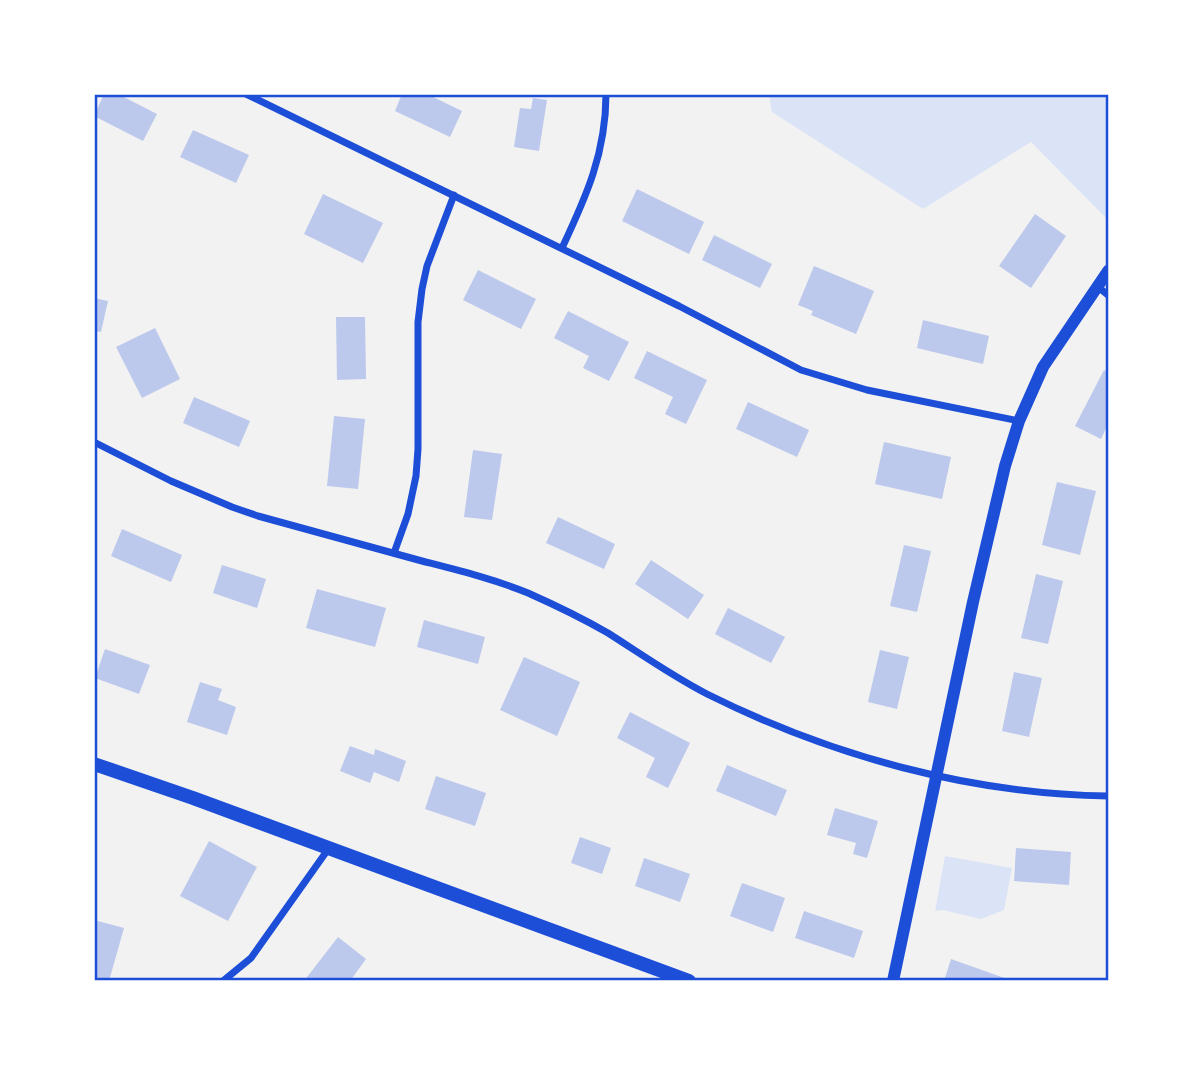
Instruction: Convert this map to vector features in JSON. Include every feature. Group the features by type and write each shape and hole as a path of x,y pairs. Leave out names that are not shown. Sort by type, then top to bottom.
{"main road":[{"path":"94,764 688,981"}],"street":[{"path":"246,94 679,306 801,370 867,390 1019,421"},
{"path":"562,248 584,203 593,176 603,135 606,94"},
{"path":"394,553 408,514 416,475 418,322 422,289 427,266 454,195"},
{"path":"893,981 973,602 1005,466 1019,421 1043,367 1103,291 1108,271"},
{"path":"94,442 232,507 479,576 524,592 568,611 608,633 650,662 706,693 765,721 827,745 892,765 991,786 1042,793 1108,796"},
{"path":"223,981 251,958 329,848"}],"shaded area":[{"path":"769,95 1108,95 1108,220 1031,142 923,209 772,112"},
{"path":"945,856 1012,868 1004,910 981,919 943,910 935,911"}],"building":[{"path":"104,94 118,94 157,114 143,141 94,116"},
{"path":"402,94 427,94 462,111 450,137 395,111"},
{"path":"533,98 547,100 539,151 514,147 520,108 531,109"},
{"path":"193,130 249,155 236,183 180,157"},
{"path":"637,189 704,222 689,254 622,221"},
{"path":"323,194 383,223 363,263 304,234"},
{"path":"1035,214 1066,236 1031,288 999,266"},
{"path":"714,235 772,264 760,288 702,260"},
{"path":"814,266 874,291 856,334 811,315 813,311 798,305"},
{"path":"478,270 536,299 521,329 463,300"},
{"path":"94,298 108,301 101,332 94,331"},
{"path":"568,311 629,342 609,381 583,368 589,356 554,338"},
{"path":"336,317 365,317 366,379 337,380"},
{"path":"923,320 989,336 983,364 917,348"},
{"path":"155,328 180,379 142,398 116,347"},
{"path":"647,351 707,380 686,424 665,414 673,397 634,378"},
{"path":"1104,370 1108,372 1108,424 1101,439 1075,426"},
{"path":"194,397 250,421 239,447 183,423"},
{"path":"748,402 809,430 797,457 736,429"},
{"path":"334,416 365,419 358,489 327,486"},
{"path":"884,442 951,457 942,499 875,484"},
{"path":"473,450 502,454 492,520 464,517"},
{"path":"1057,482 1096,491 1080,555 1042,545"},
{"path":"558,517 615,544 604,569 546,543"},
{"path":"122,529 182,555 171,582 111,556"},
{"path":"904,545 931,551 917,612 890,606"},
{"path":"651,560 704,595 688,619 635,584"},
{"path":"222,565 266,579 257,608 213,593"},
{"path":"1036,574 1063,581 1048,644 1021,638"},
{"path":"317,589 386,608 375,647 306,628"},
{"path":"728,608 785,637 771,663 715,634"},
{"path":"424,620 485,637 478,664 417,647"},
{"path":"105,649 150,665 139,694 95,678"},
{"path":"880,650 909,657 897,709 868,702"},
{"path":"524,657 580,682 557,736 500,710"},
{"path":"1014,672 1042,678 1029,737 1002,731"},
{"path":"200,682 222,689 218,700 236,707 227,735 187,722"},
{"path":"630,712 690,743 668,788 646,777 655,758 617,738"},
{"path":"350,746 374,755 375,749 406,761 399,782 374,772 370,783 340,771"},
{"path":"727,765 787,790 776,816 716,791"},
{"path":"436,776 486,793 475,826 425,809"},
{"path":"835,808 878,821 867,858 853,854 856,843 827,835"},
{"path":"580,837 611,848 602,874 571,863"},
{"path":"209,841 257,867 228,921 180,896"},
{"path":"1016,848 1071,852 1069,885 1014,881"},
{"path":"644,858 690,874 680,902 635,886"},
{"path":"742,883 785,898 773,932 730,916"},
{"path":"804,911 863,931 854,958 795,938"},
{"path":"94,920 124,928 109,981 94,981"},
{"path":"338,937 366,959 350,981 304,981"},
{"path":"951,959 1010,980 1010,981 944,981"}]}
